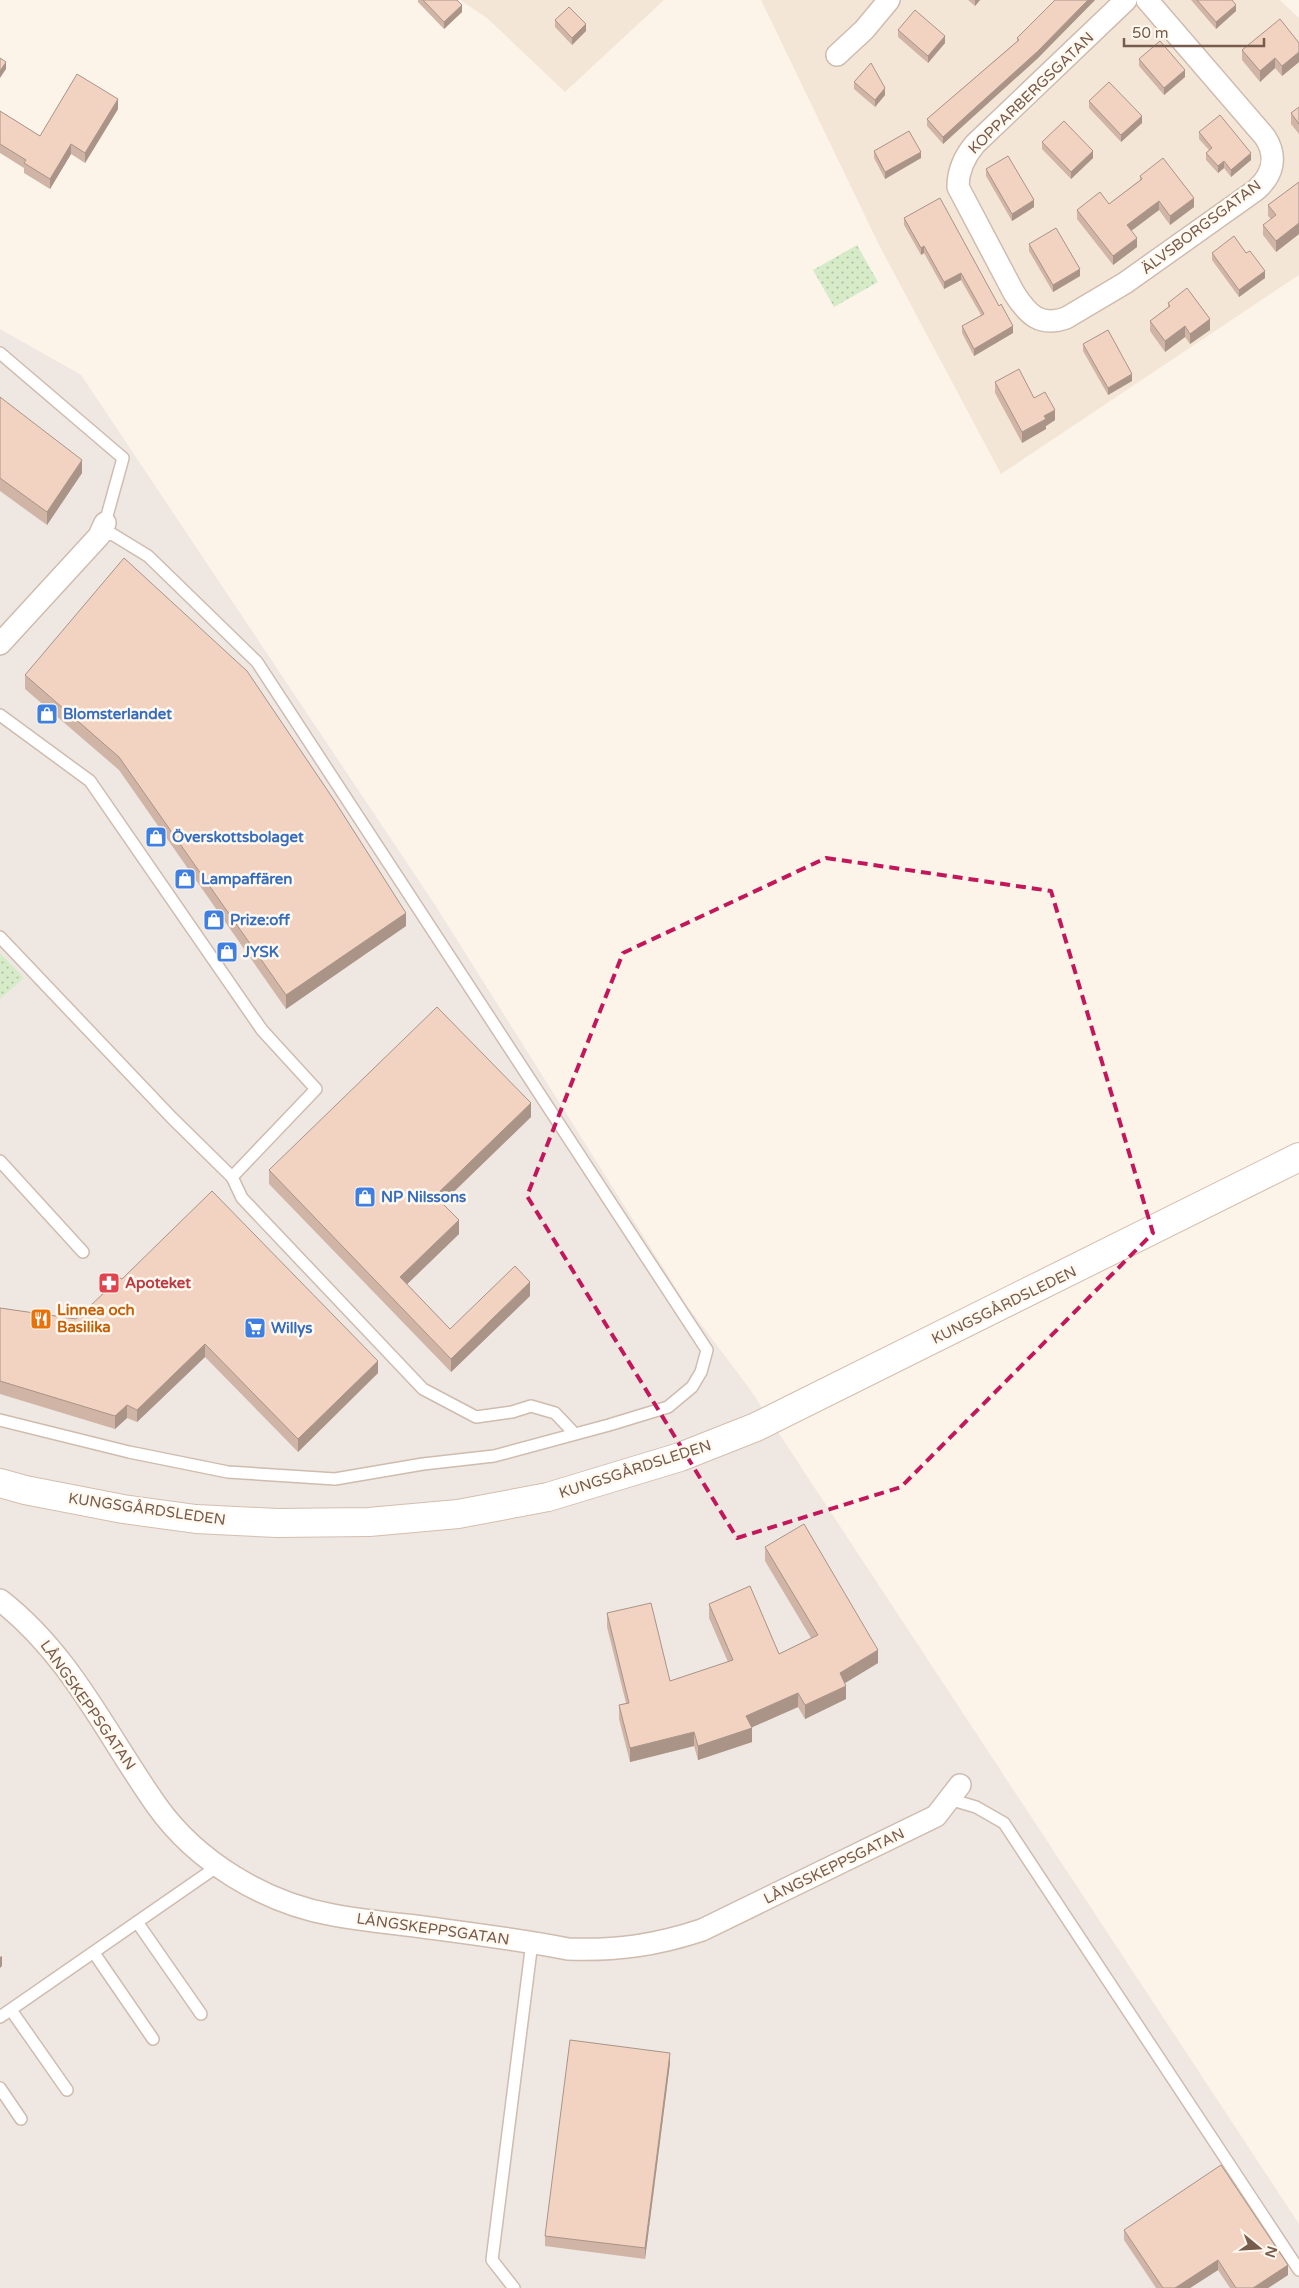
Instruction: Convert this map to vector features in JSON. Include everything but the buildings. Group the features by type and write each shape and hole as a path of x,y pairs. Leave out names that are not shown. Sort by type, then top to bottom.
{"main road":[{"name":"KUNGSGÅRDSLEDEN","path":"0,1483 25,1490 123,1509 196,1519 277,1523 369,1522 438,1516 548,1497 680,1458 756,1427 1299,1157"}],"street":[{"path":"838,55 864,30 889,0"},
{"name":"KOPPARBERGSGATAN","path":"1043,321 1025,309 1014,293 958,187 960,169 964,158 975,144 1126,0"},
{"name":"ÄLVSBORGSGATAN","path":"1043,321 1057,321 1066,318 1125,283 1256,190 1267,177 1272,167 1272,149 1265,137 1147,0"},
{"path":"0,644 102,529"},
{"name":"LÅNGSKEPPSGATAN","path":"0,1600 30,1625 61,1660 158,1808 186,1839 218,1866 253,1888 292,1904 332,1915 568,1948 602,1950 670,1941 702,1930 936,1816 954,1792"}],"lane":[{"path":"0,354 123,458 102,529 148,556 257,662 707,1350 701,1372 692,1388 668,1407 609,1426 574,1433 494,1456 423,1464 335,1479 228,1472 130,1452 0,1420"},
{"path":"0,715 90,781 262,1030 316,1089 232,1177"},
{"path":"0,937 172,1118 232,1177 242,1198 423,1389 476,1416 512,1412 532,1406 556,1413 574,1433"},
{"path":"0,1161 83,1252"},
{"path":"954,1792 1004,1823 1299,2270"},
{"path":"0,2017 218,1866"},
{"path":"137,1922 201,2014"},
{"path":"514,2288 492,2260 532,1942"},
{"path":"94,1953 153,2039"},
{"path":"11,2010 68,2090"},
{"path":"0,2088 21,2119"}],"highlighted area":[{"path":"826,858 1051,891 1153,1233 901,1487 737,1538 527,1196 623,953"}],"shaded area":[{"path":"460,0 664,0 565,92 487,18"},
{"path":"761,0 1280,0 1299,18 1299,275 1001,474 879,245"},
{"path":"0,329 81,375 435,905 688,1307 749,1388 1299,2224 1299,2288 0,2288"}],"green space":[{"path":"857,245 878,282 834,307 813,270"},
{"path":"0,953 24,978 0,999"}],"place":[{"name":"Blomsterlandet","path":"47,714"},
{"name":"Överskottsbolaget","path":"156,837"},
{"name":"Lampaffären","path":"185,879"},
{"name":"Prize:off","path":"214,920"},
{"name":"JYSK","path":"227,952"},
{"name":"NP Nilssons","path":"365,1197"},
{"name":"Apoteket","path":"109,1283"},
{"name":"Linnea och Basilika","path":"41,1319"},
{"name":"Willys","path":"255,1328"}]}
